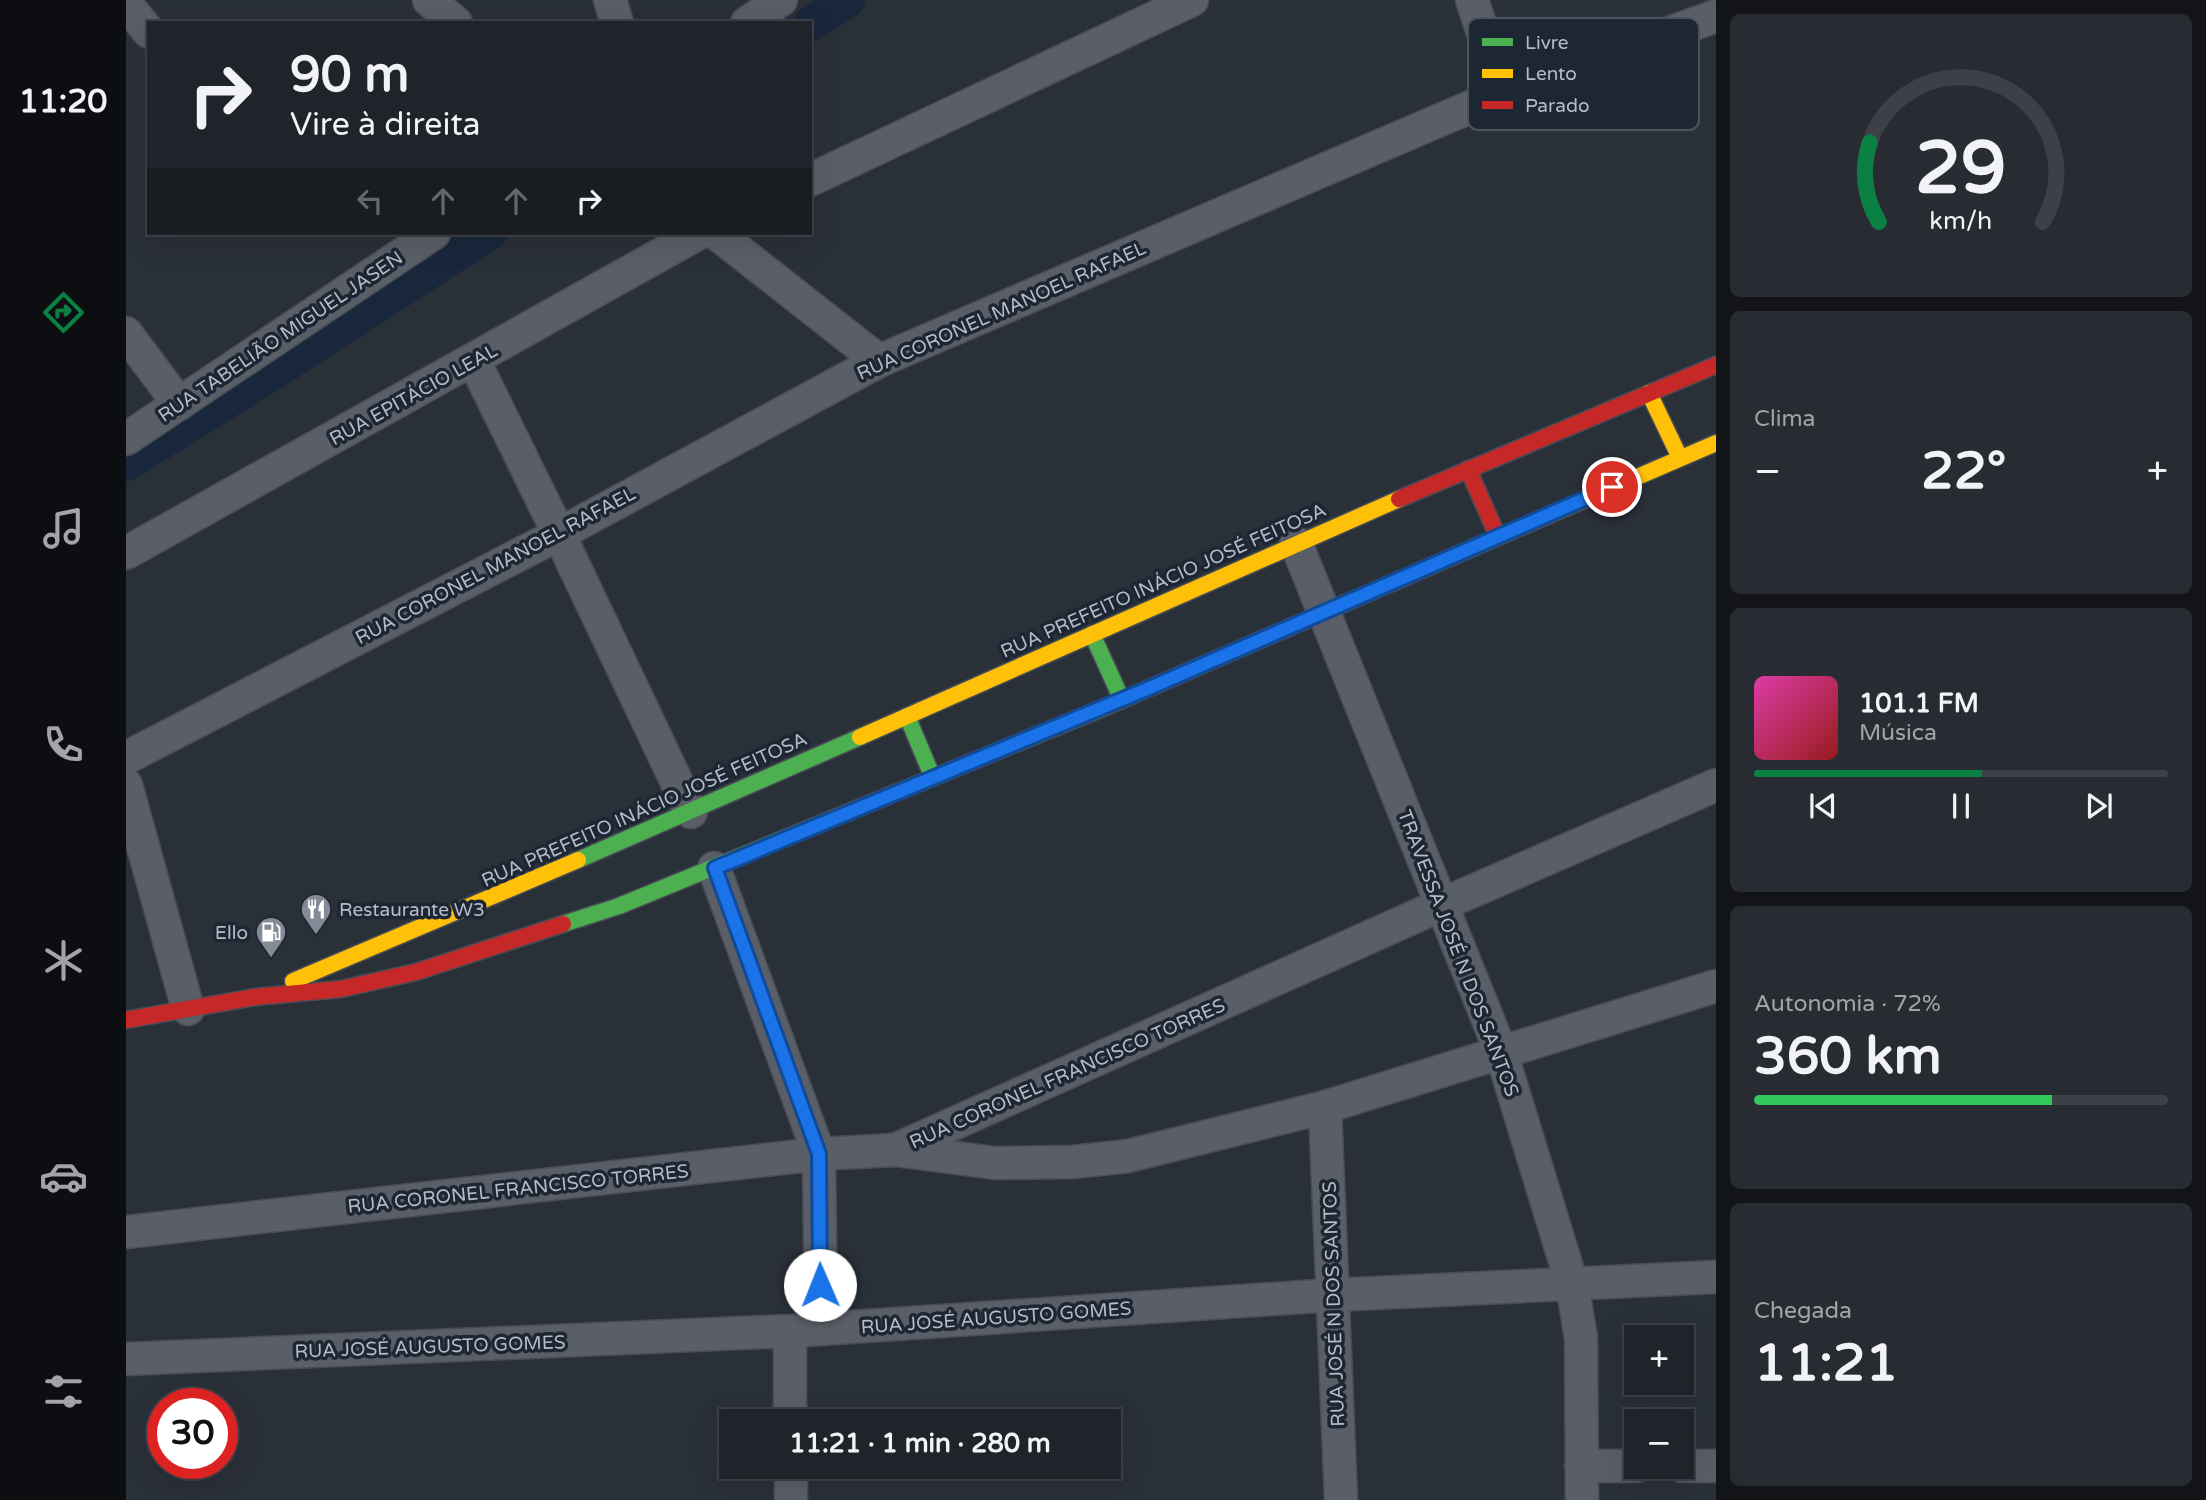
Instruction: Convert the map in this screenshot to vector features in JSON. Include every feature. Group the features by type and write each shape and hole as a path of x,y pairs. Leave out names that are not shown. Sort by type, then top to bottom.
{"main road":[{"name":"RUA PREFEITO INÁCIO JOSÉ FEITOSA","path":"255,997 454,915 1296,543 1716,365"},
{"path":"1649,393 1680,458"},
{"path":"126,1020 255,997 341,989 416,972 619,906 1122,699 1716,443"},
{"path":"1468,469 1499,537"},
{"path":"1092,634 1122,699"},
{"path":"907,716 933,778"}],"street":[{"path":"429,0 454,21"},
{"path":"610,0 616,21"},
{"path":"750,21 781,0"},
{"path":"812,179 1192,0"},
{"path":"1472,0 1478,18"},
{"path":"126,4 147,30"},
{"name":"RUA CORONEL MANOEL RAFAEL","path":"1699,22 1716,16"},
{"name":"RUA CORONEL MANOEL RAFAEL","path":"126,758 559,534 879,361 1468,108"},
{"name":"RUA TABELIÃO MIGUEL JASEN","path":"126,439 431,235"},
{"name":"RUA EPITÁCIO LEAL","path":"126,553 695,235"},
{"path":"719,235 879,361"},
{"path":"126,333 179,404"},
{"path":"474,361 691,812"},
{"name":"TRAVESSA JOSÉ N DOS SANTOS","path":"1296,543 1502,1052 1572,1284 1581,1338 1581,1500"},
{"path":"126,785 188,1009"},
{"name":"RUA CORONEL FRANCISCO TORRES","path":"126,1233 819,1154 895,1150 1443,904 1716,785"},
{"path":"715,868 819,1154 821,1328"},
{"path":"895,1150 995,1163 1072,1162 1128,1156 1325,1107 1716,986"},
{"name":"RUA JOSÉ N DOS SANTOS","path":"1325,1107 1341,1500"},
{"name":"RUA JOSÉ AUGUSTO GOMES","path":"126,1359 790,1331 1333,1295 1716,1277"},
{"path":"790,1331 790,1409"},
{"path":"1581,1466 1624,1466"},
{"path":"1694,1466 1716,1466"},
{"path":"791,1479 791,1500"}],"waterway":[{"path":"812,23 848,0"},
{"path":"126,464 486,235"}],"traffic: fast":[{"path":"1092,634 1122,700"},
{"path":"563,924 619,906 1108,706"},
{"path":"907,716 933,778"},
{"path":"578,860 860,737"}],"traffic: slow":[{"path":"1649,393 1680,458"},
{"path":"1475,547 1716,443"},
{"path":"860,737 1399,499"},
{"path":"293,981 578,860"}],"traffic: jam":[{"path":"1399,499 1716,365"},
{"path":"1468,469 1498,537"},
{"path":"1108,706 1475,547"},
{"path":"126,1020 255,997 341,989 416,972 563,924"}],"place":[{"name":"Restaurante W3","path":"316,936"},
{"name":"Ello","path":"271,959"}],"route":[{"path":"820,1285 819,1154 715,868 1147,689 1612,487"}]}
